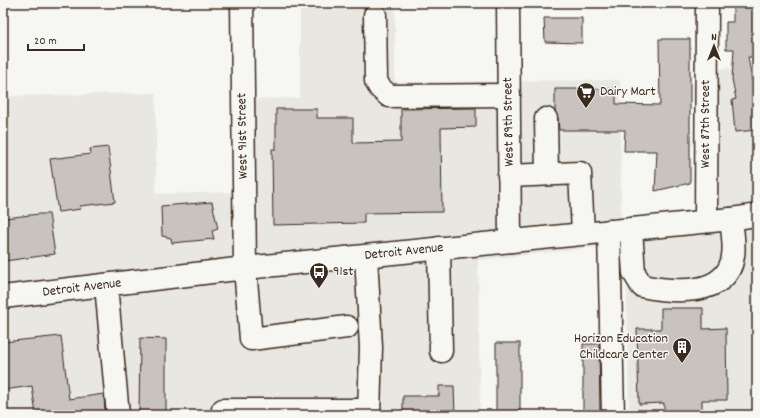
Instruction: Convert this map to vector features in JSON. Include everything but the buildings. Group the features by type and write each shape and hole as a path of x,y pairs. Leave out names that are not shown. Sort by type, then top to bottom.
{"main road":[{"name":"West 91st Street","path":"242,3 245,268 251,339 347,327"},
{"name":"West 89th Street","path":"508,3 510,240"},
{"name":"West 87th Street","path":"706,221 707,3"},
{"path":"375,15 376,81 380,88 390,96 509,95"},
{"path":"546,119 547,174"},
{"path":"509,176 580,173 583,233"},
{"name":"Detroit Avenue","path":"3,297 245,268 510,240 731,219 757,215"},
{"path":"631,229 634,273 642,286 668,291 696,289 718,282 728,273 733,256 731,219"},
{"path":"609,231 613,415"},
{"path":"439,248 441,351"},
{"path":"223,415 223,410 369,412 371,347 366,256"},
{"path":"106,285 118,415"}],"shaded area":[{"path":"300,3 395,3 395,82 620,80 621,230 706,221 707,69 757,68 757,415 629,415 626,244 478,260 480,415 3,415 3,96 156,93 156,194 244,192 243,99 300,98"}],"place":[{"name":"Dairy Mart","path":"586,109"},
{"name":"91st","path":"319,289"},
{"name":"Horizon Education Childcare Center","path":"682,364"}]}
